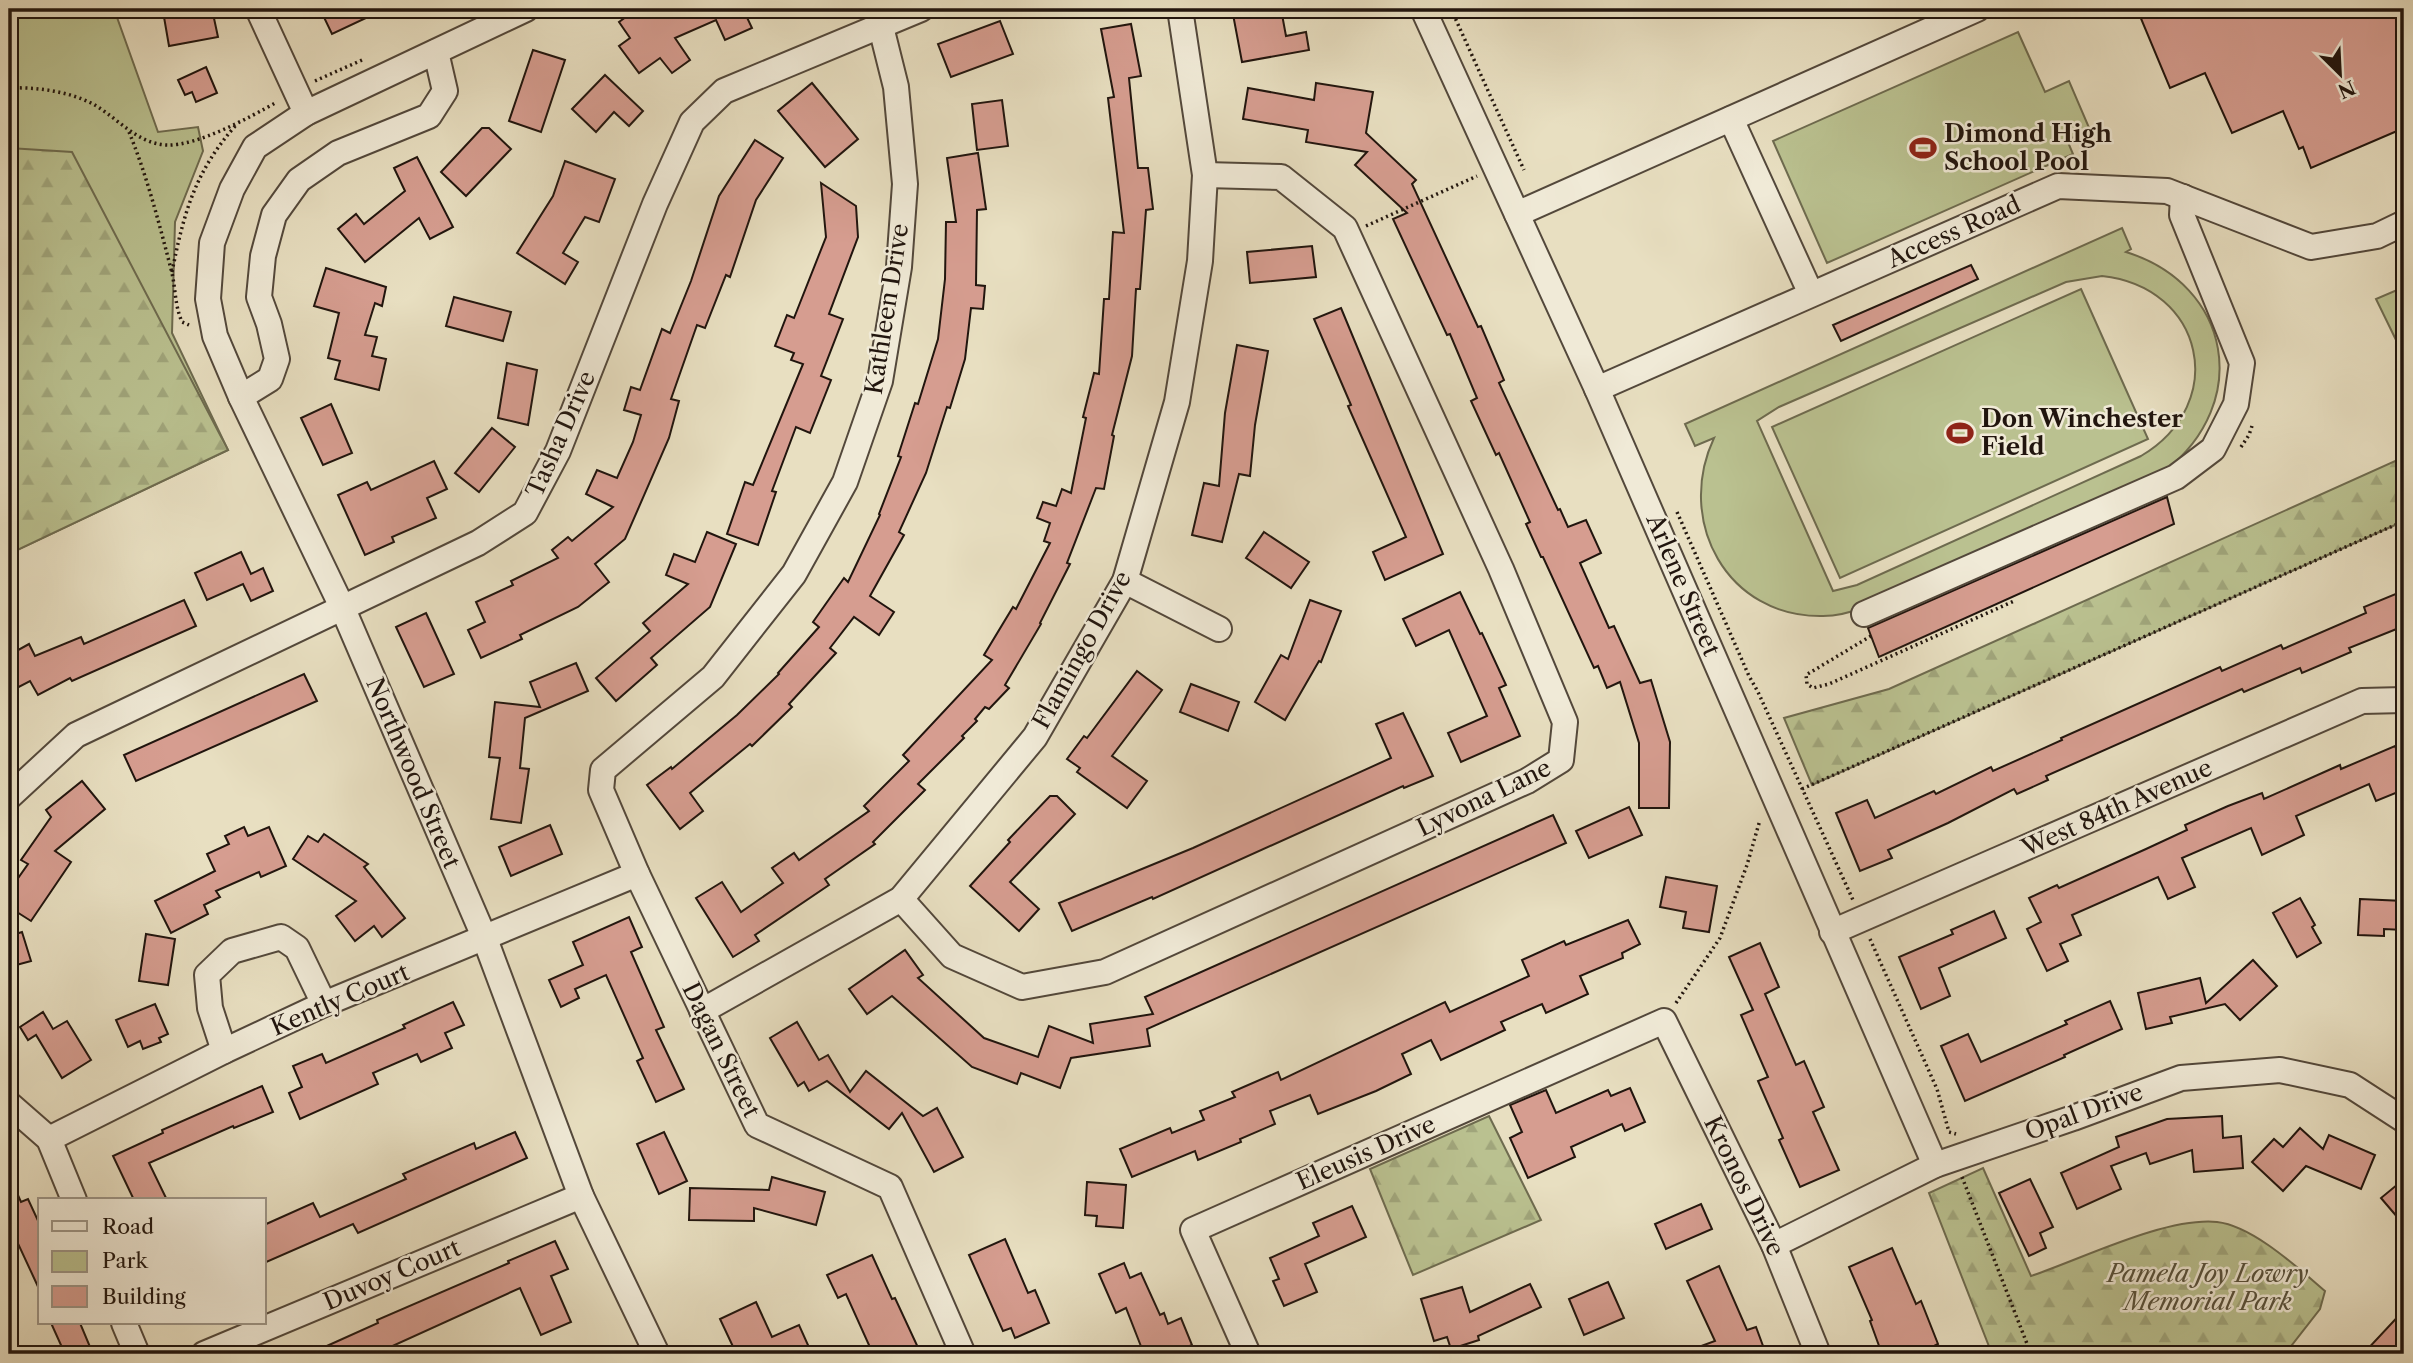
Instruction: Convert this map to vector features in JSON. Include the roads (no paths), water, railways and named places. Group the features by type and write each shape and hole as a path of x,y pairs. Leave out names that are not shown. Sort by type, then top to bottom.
{"street":[{"path":"258,9 306,113"},
{"name":"Northwood Street","path":"526,9 306,113 255,147 232,189 212,243 208,299 215,337 343,609 485,939 581,1196 657,1354"},
{"name":"Tasha Drive","path":"9,797 76,735 478,543 525,513 558,451 655,204 692,122 724,91 921,9"},
{"name":"Flamingo Drive","path":"702,1011 901,899 1035,737 1125,581 1177,402 1200,261 1205,175 1180,9"},
{"name":"Arlene Street","path":"1423,9 1528,209 1597,389 1935,1165"},
{"path":"1528,209 1977,9"},
{"name":"Kathleen Drive","path":"601,790 603,770 713,677 794,574 845,482 880,381 899,267 905,184 896,87 881,27"},
{"path":"242,397 270,379 277,359 259,297 263,256 274,215 299,180 338,153 429,116 445,91 436,52"},
{"path":"1731,118 1811,294"},
{"name":"Lyvona Lane","path":"901,899 952,956 1022,987 1105,972 1527,781 1561,760 1565,722 1501,569 1345,228 1282,177 1205,175"},
{"name":"Access Road","path":"1597,389 2058,186 2167,191 2311,247 2377,236 2404,223"},
{"path":"1864,614 2176,477 2213,449 2236,404 2242,363 2182,215 2183,198"},
{"path":"1125,581 1219,629"},
{"name":"West 84th Avenue","path":"1832,932 2362,701 2404,700"},
{"name":"Dagan Street","path":"601,790 637,874 757,1125 890,1187 963,1354"},
{"name":"Kently Court","path":"49,1139 324,1004 637,874"},
{"path":"225,1051 210,1008 207,975 232,951 281,937 296,948 324,1004"},
{"name":"Kronos Drive","path":"1664,1021 1774,1245 1818,1354"},
{"name":"Eleusis Drive","path":"1248,1354 1193,1230 1664,1021"},
{"name":"Opal Drive","path":"1774,1245 1935,1165 2073,1118 2180,1077 2280,1070 2350,1085 2404,1120"},
{"path":"9,1104 49,1139 73,1198"},
{"name":"Duvoy Court","path":"204,1354 581,1196"},
{"path":"124,1324 137,1354"}],"place":[{"name":"Dimond High School Pool","path":"1923,148"},
{"name":"Don Winchester Field","path":"1960,433"}],"park label":[{"name":"Pamela Joy Lowry Memorial Park","path":"2208,1288"}]}
